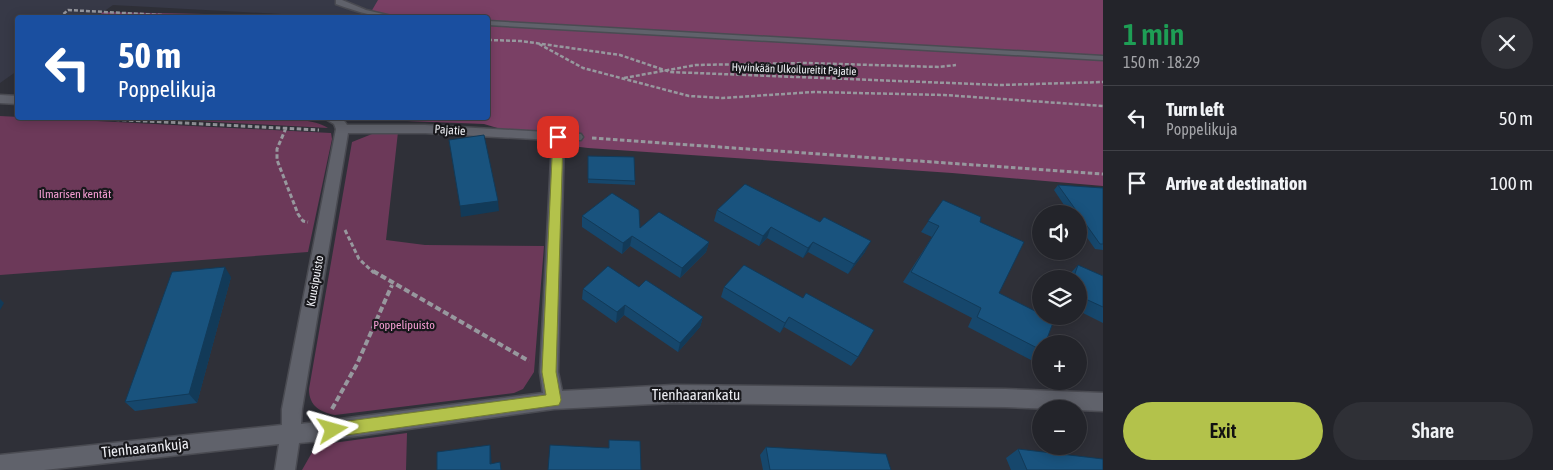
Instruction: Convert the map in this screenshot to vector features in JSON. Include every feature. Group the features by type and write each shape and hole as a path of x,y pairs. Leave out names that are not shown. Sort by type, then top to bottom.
{"street":[{"path":"0,99 15,100"},
{"path":"334,120 339,122 342,129"},
{"name":"Pajatie","path":"342,129 425,129 577,137"},
{"name":"Kuusipuisto","path":"285,470 291,434 292,408 342,129"},
{"path":"554,400 549,372 558,137"},
{"name":"Tienhaarankatu","path":"291,434 321,432 554,400 673,394 1005,398 1103,402"},
{"name":"Tienhaarankuja","path":"0,464 254,436 291,434"}],"lane":[{"path":"339,2 364,12 380,15"},
{"path":"490,23 1103,58"}],"path":[{"path":"63,15 68,10 161,15"},
{"name":"Hyvinkään Ulkoilureitit Pajatie","path":"490,40 620,54 670,72 1000,85 1103,82"},
{"path":"537,44 583,68 689,96 723,98 814,92 944,95 1103,106"},
{"path":"621,79 696,65 806,62 939,67 959,65"},
{"path":"125,120 342,129"},
{"path":"286,128 277,149 277,160 298,214 303,221 313,224"},
{"path":"577,137 1103,174"},
{"path":"343,228 359,259 377,275 549,372"},
{"path":"321,432 362,355 392,285"}],"shaded area":[{"path":"0,0 1103,0 490,18 490,15 298,15 113,5 99,15 15,15 15,72 0,83"},
{"path":"378,0 1103,0 1103,186 952,173 588,148 548,143 484,124 381,120 490,120 490,15 369,15"},
{"path":"103,12 262,15 100,15"}],"green space":[{"name":"Ilmarisen kentät","path":"0,116 15,117 15,120 78,120 331,133 332,139 308,252 0,275"},
{"path":"177,120 293,120 308,121 328,128"},
{"name":"Poppelipuisto","path":"377,132 398,132 386,240 425,245 544,246 534,372 523,389 514,393 335,415 320,410 313,404 309,389 352,142"},
{"path":"407,433 406,470 302,470 314,449 325,444"}],"building":[{"path":"484,135 498,201 460,206 449,140"},
{"path":"588,156 634,157 635,181 588,179"},
{"path":"745,184 820,222 824,217 871,241 854,264 813,242 808,248 771,227 763,236 717,210"},
{"path":"1058,185 1103,188 1103,244 1100,244 1087,226 1087,205 1072,205"},
{"path":"612,193 639,210 640,228 659,212 709,242 682,268 632,236 623,243 582,216"},
{"path":"943,200 981,217 980,222 1024,242 999,293 1032,310 1032,325 1052,325 1048,335 1032,335 1032,345 977,317 981,308 911,272 939,226 928,221"},
{"path":"744,265 803,298 806,293 874,330 858,357 789,317 785,323 724,287"},
{"path":"1078,265 1103,276 1103,307 1087,300 1087,270 1076,270"},
{"path":"608,266 639,287 646,280 703,317 680,343 625,305 617,312 583,289"},
{"path":"225,267 189,394 125,402 172,272"},
{"path":"609,440 640,441 641,470 548,470 550,445 609,448"},
{"path":"490,445 490,464 500,462 501,470 437,470 437,452"},
{"path":"766,447 886,454 891,470 770,470"},
{"path":"1018,449 1032,451 1032,455 1069,455 1103,459 1103,470 1027,470"}],"route":[{"path":"333,430 554,400 549,372 558,137"}]}
